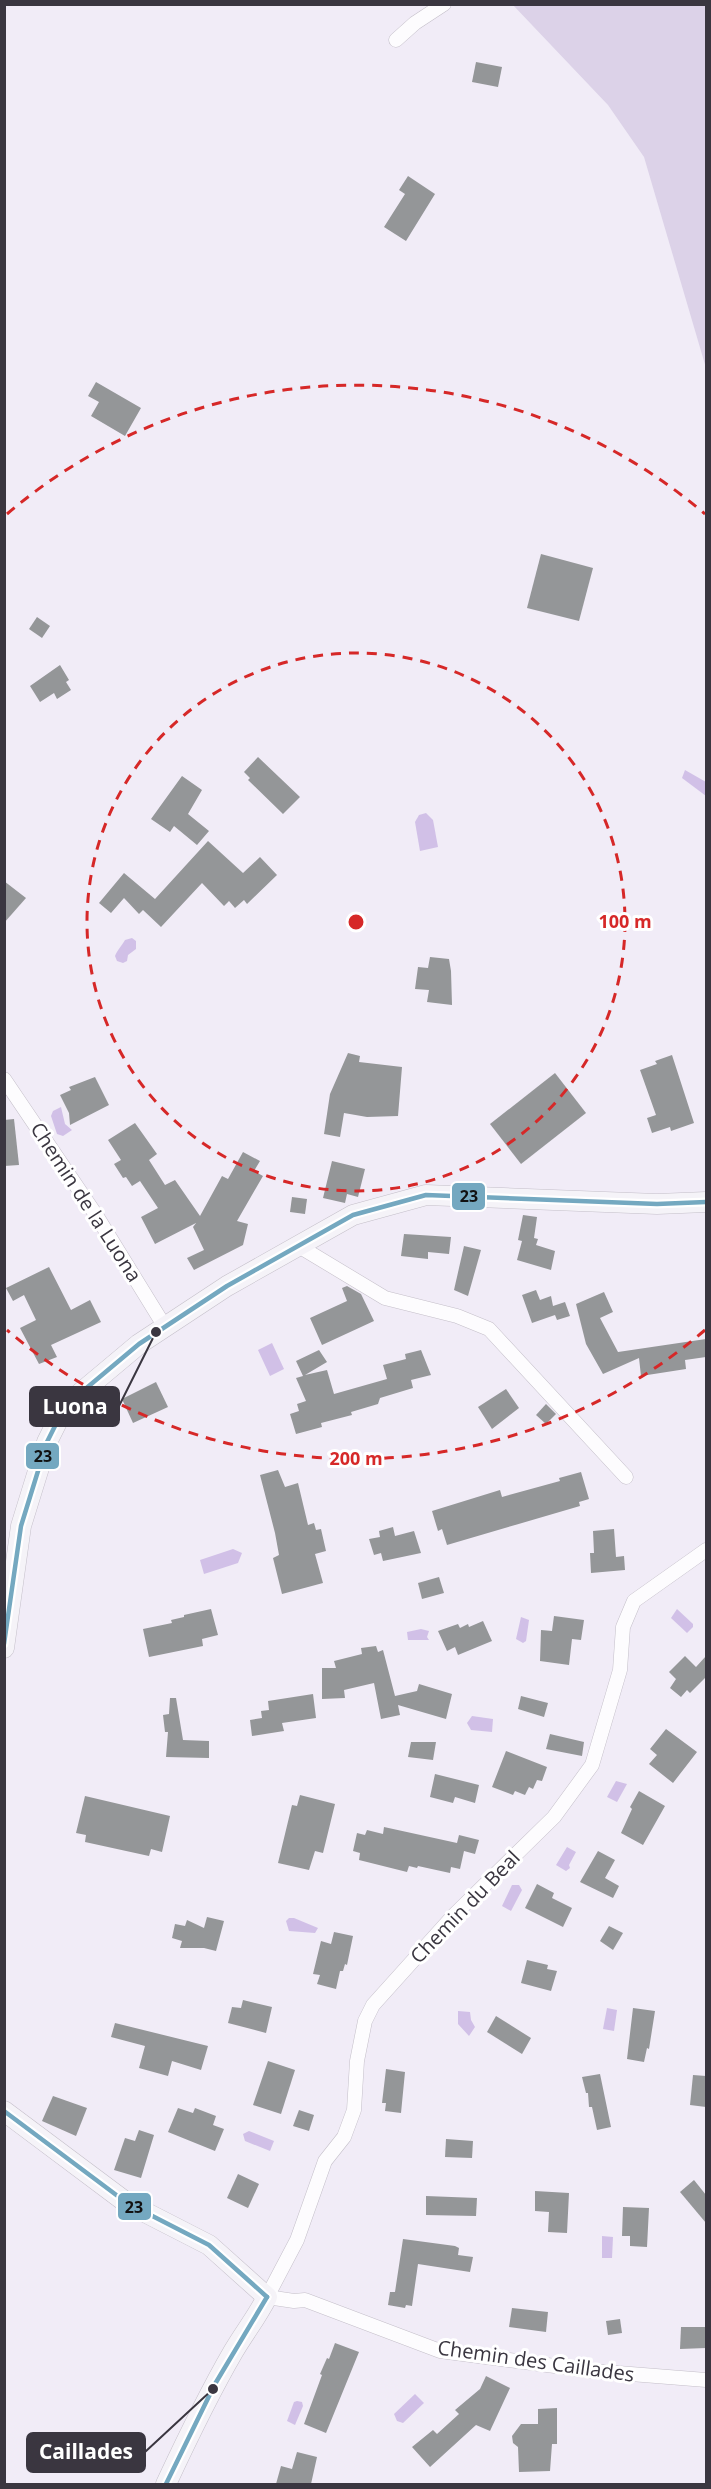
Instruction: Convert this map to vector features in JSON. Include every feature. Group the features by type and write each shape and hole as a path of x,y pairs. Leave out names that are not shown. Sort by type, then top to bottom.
{"street":[{"path":"396,40 415,23 444,4"},
{"name":"Chemin de la Luona","path":"4,1079 96,1215 165,1327"},
{"path":"4,1648 21,1526 47,1442 65,1406 139,1344 227,1286 353,1215 393,1202 426,1195 657,1204 706,1202"},
{"path":"297,1245 385,1298 457,1316 489,1329 626,1478"},
{"name":"Chemin du Beal","path":"267,2297 297,2240 325,2161 344,2137 354,2110 357,2061 365,2021 373,2005 454,1915 554,1817 592,1765 620,1670 623,1627 634,1601 706,1550"},
{"path":"4,2111 127,2203 209,2245 267,2297 256,2320 235,2349 208,2398 166,2484"},
{"name":"Chemin des Caillades","path":"267,2297 294,2301 305,2300 440,2351 593,2372 706,2380"}],"shaded area":[{"path":"513,5 706,5 706,368 644,157 608,105"},
{"path":"685,770 706,782 706,796 682,778"},
{"path":"426,813 433,820 438,847 420,851 415,822 419,815"},
{"path":"132,938 136,941 136,949 128,955 127,961 123,963 117,961 115,956 118,950 125,940"},
{"path":"61,1107 65,1124 72,1130 63,1136 57,1134 51,1116 53,1111"},
{"path":"272,1343 284,1369 270,1376 258,1350"},
{"path":"233,1549 242,1553 238,1563 204,1574 200,1560"},
{"path":"677,1609 693,1624 687,1633 671,1618"},
{"path":"521,1617 529,1620 526,1641 523,1643 516,1639"},
{"path":"421,1629 429,1631 427,1637 429,1640 408,1640 407,1632"},
{"path":"472,1716 493,1719 492,1732 471,1730 467,1723"},
{"path":"616,1781 627,1784 617,1802 607,1797"},
{"path":"567,1847 576,1852 569,1865 570,1868 566,1871 556,1865"},
{"path":"512,1885 519,1885 522,1890 511,1911 502,1906"},
{"path":"294,1918 318,1928 315,1933 289,1931 286,1921"},
{"path":"607,2008 617,2010 614,2031 603,2029"},
{"path":"458,2011 470,2012 475,2027 469,2036 458,2024"},
{"path":"249,2131 274,2141 270,2151 245,2141 243,2134"},
{"path":"602,2236 613,2237 612,2258 602,2258"},
{"path":"415,2394 424,2403 403,2423 397,2421 394,2414"},
{"path":"294,2402 302,2402 303,2406 295,2425 287,2421"}],"building":[{"path":"476,62 502,67 498,87 472,82"},
{"path":"408,176 435,194 406,241 384,227 405,194 399,190"},
{"path":"96,382 141,408 125,436 91,416 99,402 88,396"},
{"path":"541,554 593,568 579,621 527,608"},
{"path":"37,617 50,626 42,638 29,629"},
{"path":"60,665 69,680 66,682 71,690 57,699 54,693 40,702 30,686"},
{"path":"258,757 300,797 283,814 248,780 250,778 244,772"},
{"path":"182,776 202,790 188,814 209,831 197,845 174,826 170,832 151,819"},
{"path":"208,841 243,873 260,857 277,875 247,904 244,900 235,908 229,901 224,906 202,883 161,927 143,910 139,914 124,898 111,913 99,903 124,873 155,899"},
{"path":"4,881 26,898 4,923"},
{"path":"430,957 449,959 452,1005 427,1002 429,990 415,989 418,967 428,968"},
{"path":"348,1053 360,1056 359,1062 402,1067 398,1116 367,1117 344,1113 340,1137 324,1134 330,1094"},
{"path":"672,1055 694,1123 671,1131 670,1127 652,1133 647,1118 656,1115 640,1070"},
{"path":"555,1073 586,1113 521,1164 490,1124"},
{"path":"95,1077 109,1105 70,1125 69,1113 60,1095 71,1090 69,1087"},
{"path":"14,1119 19,1165 4,1166 4,1120"},
{"path":"135,1123 157,1154 149,1160 165,1185 175,1180 200,1216 222,1176 228,1179 243,1152 260,1161 254,1171 263,1176 237,1221 248,1224 243,1245 194,1270 187,1258 204,1250 193,1227 196,1223 155,1244 141,1217 158,1208 140,1181 132,1186 126,1177 123,1178 114,1164 121,1160 108,1140"},
{"path":"332,1161 365,1169 358,1197 347,1194 345,1203 323,1198"},
{"path":"292,1197 307,1199 305,1214 290,1212"},
{"path":"523,1215 537,1217 534,1238 538,1239 536,1245 555,1251 551,1270 517,1260 522,1241 518,1240"},
{"path":"404,1234 451,1237 449,1254 428,1252 428,1259 401,1256"},
{"path":"464,1246 481,1250 468,1296 454,1290"},
{"path":"49,1267 71,1310 90,1300 101,1322 51,1345 57,1357 39,1364 20,1328 36,1320 24,1295 13,1301 6,1288"},
{"path":"347,1286 361,1294 374,1321 322,1345 310,1318 347,1301 342,1288"},
{"path":"536,1290 540,1300 551,1296 553,1306 565,1302 570,1316 557,1320 555,1315 532,1323 522,1295"},
{"path":"604,1292 613,1312 600,1318 618,1352 706,1339 706,1357 685,1360 686,1369 641,1376 639,1358 603,1374 586,1344 576,1304"},
{"path":"319,1350 327,1362 305,1375 327,1370 334,1394 387,1379 383,1365 406,1359 405,1354 421,1350 431,1375 411,1380 413,1388 380,1398 378,1404 351,1412 352,1415 321,1423 322,1427 296,1434 290,1414 299,1411 297,1404 306,1401 296,1378 303,1376 296,1361"},
{"path":"156,1382 168,1407 133,1423 122,1399"},
{"path":"506,1389 519,1408 492,1429 478,1407"},
{"path":"546,1404 556,1414 546,1424 536,1415"},
{"path":"278,1470 285,1487 298,1483 308,1525 314,1523 316,1530 321,1529 326,1551 315,1554 323,1583 282,1594 273,1558 279,1555 275,1533 260,1475"},
{"path":"581,1472 589,1499 579,1502 580,1506 447,1545 442,1529 438,1531 432,1511 500,1490 502,1497 560,1481 559,1478"},
{"path":"393,1527 395,1536 414,1531 421,1553 383,1561 381,1553 374,1555 369,1539 380,1537 379,1531"},
{"path":"614,1529 616,1557 624,1556 625,1570 591,1573 590,1553 594,1553 593,1531"},
{"path":"439,1577 444,1593 422,1599 418,1583"},
{"path":"211,1609 218,1635 202,1639 203,1646 149,1657 143,1629 172,1623 171,1620 184,1617 184,1615"},
{"path":"554,1616 584,1620 581,1640 572,1639 569,1665 540,1661 541,1630 552,1631"},
{"path":"483,1621 492,1641 458,1655 455,1647 447,1651 438,1631 458,1624 460,1628 468,1624 469,1627"},
{"path":"376,1646 378,1652 383,1650 395,1696 417,1691 419,1684 452,1694 446,1719 398,1705 400,1715 381,1719 374,1683 344,1690 345,1698 322,1699 322,1668 336,1668 334,1661 362,1654 361,1648"},
{"path":"685,1656 696,1667 706,1656 706,1677 690,1693 687,1690 681,1697 670,1688 676,1679 669,1672"},
{"path":"313,1694 316,1718 282,1723 284,1731 252,1736 250,1720 262,1718 261,1711 269,1710 268,1701"},
{"path":"521,1696 548,1703 544,1717 518,1709"},
{"path":"170,1698 176,1698 183,1740 209,1741 209,1758 166,1757 168,1732 165,1732 163,1715 169,1714"},
{"path":"666,1729 697,1752 673,1783 649,1764 657,1755 650,1749"},
{"path":"550,1734 584,1742 582,1756 546,1749"},
{"path":"411,1742 436,1742 433,1760 408,1757"},
{"path":"506,1751 547,1767 542,1781 537,1780 533,1789 529,1787 525,1795 515,1791 513,1795 492,1787"},
{"path":"435,1774 479,1785 475,1803 455,1797 453,1803 430,1797"},
{"path":"639,1791 665,1806 643,1845 621,1833 632,1809 630,1807"},
{"path":"300,1795 335,1804 323,1853 315,1851 309,1870 278,1863 292,1805 297,1806"},
{"path":"85,1796 170,1816 162,1852 151,1849 149,1856 85,1842 86,1835 76,1833"},
{"path":"384,1827 457,1843 459,1835 479,1840 475,1854 464,1851 460,1869 451,1867 450,1873 409,1866 407,1872 359,1860 360,1853 353,1851 357,1833 365,1835 367,1830 383,1834"},
{"path":"598,1851 615,1860 605,1878 619,1886 613,1898 580,1882"},
{"path":"537,1884 554,1893 552,1898 572,1908 563,1927 525,1908"},
{"path":"207,1917 224,1921 216,1951 204,1948 180,1948 182,1941 172,1938 175,1924 185,1926 187,1920 204,1928"},
{"path":"609,1926 623,1933 613,1950 600,1941"},
{"path":"334,1932 353,1936 347,1965 345,1964 343,1971 340,1971 336,1989 317,1984 320,1975 313,1974 321,1941 331,1944"},
{"path":"527,1960 548,1965 547,1969 557,1971 551,1991 521,1983"},
{"path":"243,2000 272,2007 266,2033 228,2023 232,2007 241,2008"},
{"path":"633,2008 655,2011 649,2049 647,2048 644,2062 627,2059"},
{"path":"496,2016 531,2038 522,2054 487,2032"},
{"path":"115,2023 208,2046 201,2070 172,2061 168,2076 139,2068 145,2046 111,2037"},
{"path":"268,2061 295,2070 281,2114 253,2105"},
{"path":"386,2069 405,2072 401,2113 385,2111 386,2103 382,2103"},
{"path":"600,2074 611,2127 597,2130 582,2077"},
{"path":"693,2075 706,2076 706,2107 690,2105"},
{"path":"53,2096 87,2108 76,2136 42,2121"},
{"path":"178,2108 193,2113 195,2108 216,2116 213,2125 224,2129 215,2151 168,2132"},
{"path":"299,2110 314,2115 309,2131 293,2126"},
{"path":"139,2130 154,2135 141,2178 114,2170 125,2138 135,2141"},
{"path":"446,2139 473,2141 472,2158 445,2157"},
{"path":"238,2174 259,2184 248,2208 227,2198"},
{"path":"694,2180 706,2195 706,2223 680,2192"},
{"path":"535,2191 569,2193 567,2233 548,2232 549,2212 535,2211"},
{"path":"426,2196 477,2198 476,2216 426,2215"},
{"path":"623,2207 649,2208 647,2247 630,2246 630,2236 622,2236"},
{"path":"403,2239 455,2246 459,2248 458,2255 473,2257 470,2272 418,2264 412,2306 406,2305 405,2308 388,2305 390,2292 395,2292"},
{"path":"512,2308 548,2312 546,2332 509,2327"},
{"path":"620,2319 622,2333 608,2335 606,2321"},
{"path":"681,2327 706,2327 706,2348 680,2349"},
{"path":"335,2343 359,2352 326,2433 304,2424 322,2375 320,2374"},
{"path":"486,2376 510,2388 490,2431 476,2425 430,2467 412,2447 433,2430 437,2434 459,2414 455,2410 480,2389"},
{"path":"557,2408 557,2444 552,2444 550,2471 519,2472 518,2447 513,2443 512,2436 521,2424 538,2424 538,2409"},
{"path":"297,2452 317,2457 311,2484 276,2484 281,2466 292,2469"}],"transit line":[{"name":"23","path":"4,1644 21,1526 47,1442 65,1406 139,1344 227,1286 353,1215 426,1195 657,1204 706,1202"},
{"name":"23","path":"4,2111 127,2203 209,2245 267,2297"},
{"name":"23","path":"166,2484 215,2384 267,2297"}],"place":[{"name":"Luona","path":"156,1332"},
{"name":"Caillades","path":"213,2389"}]}
